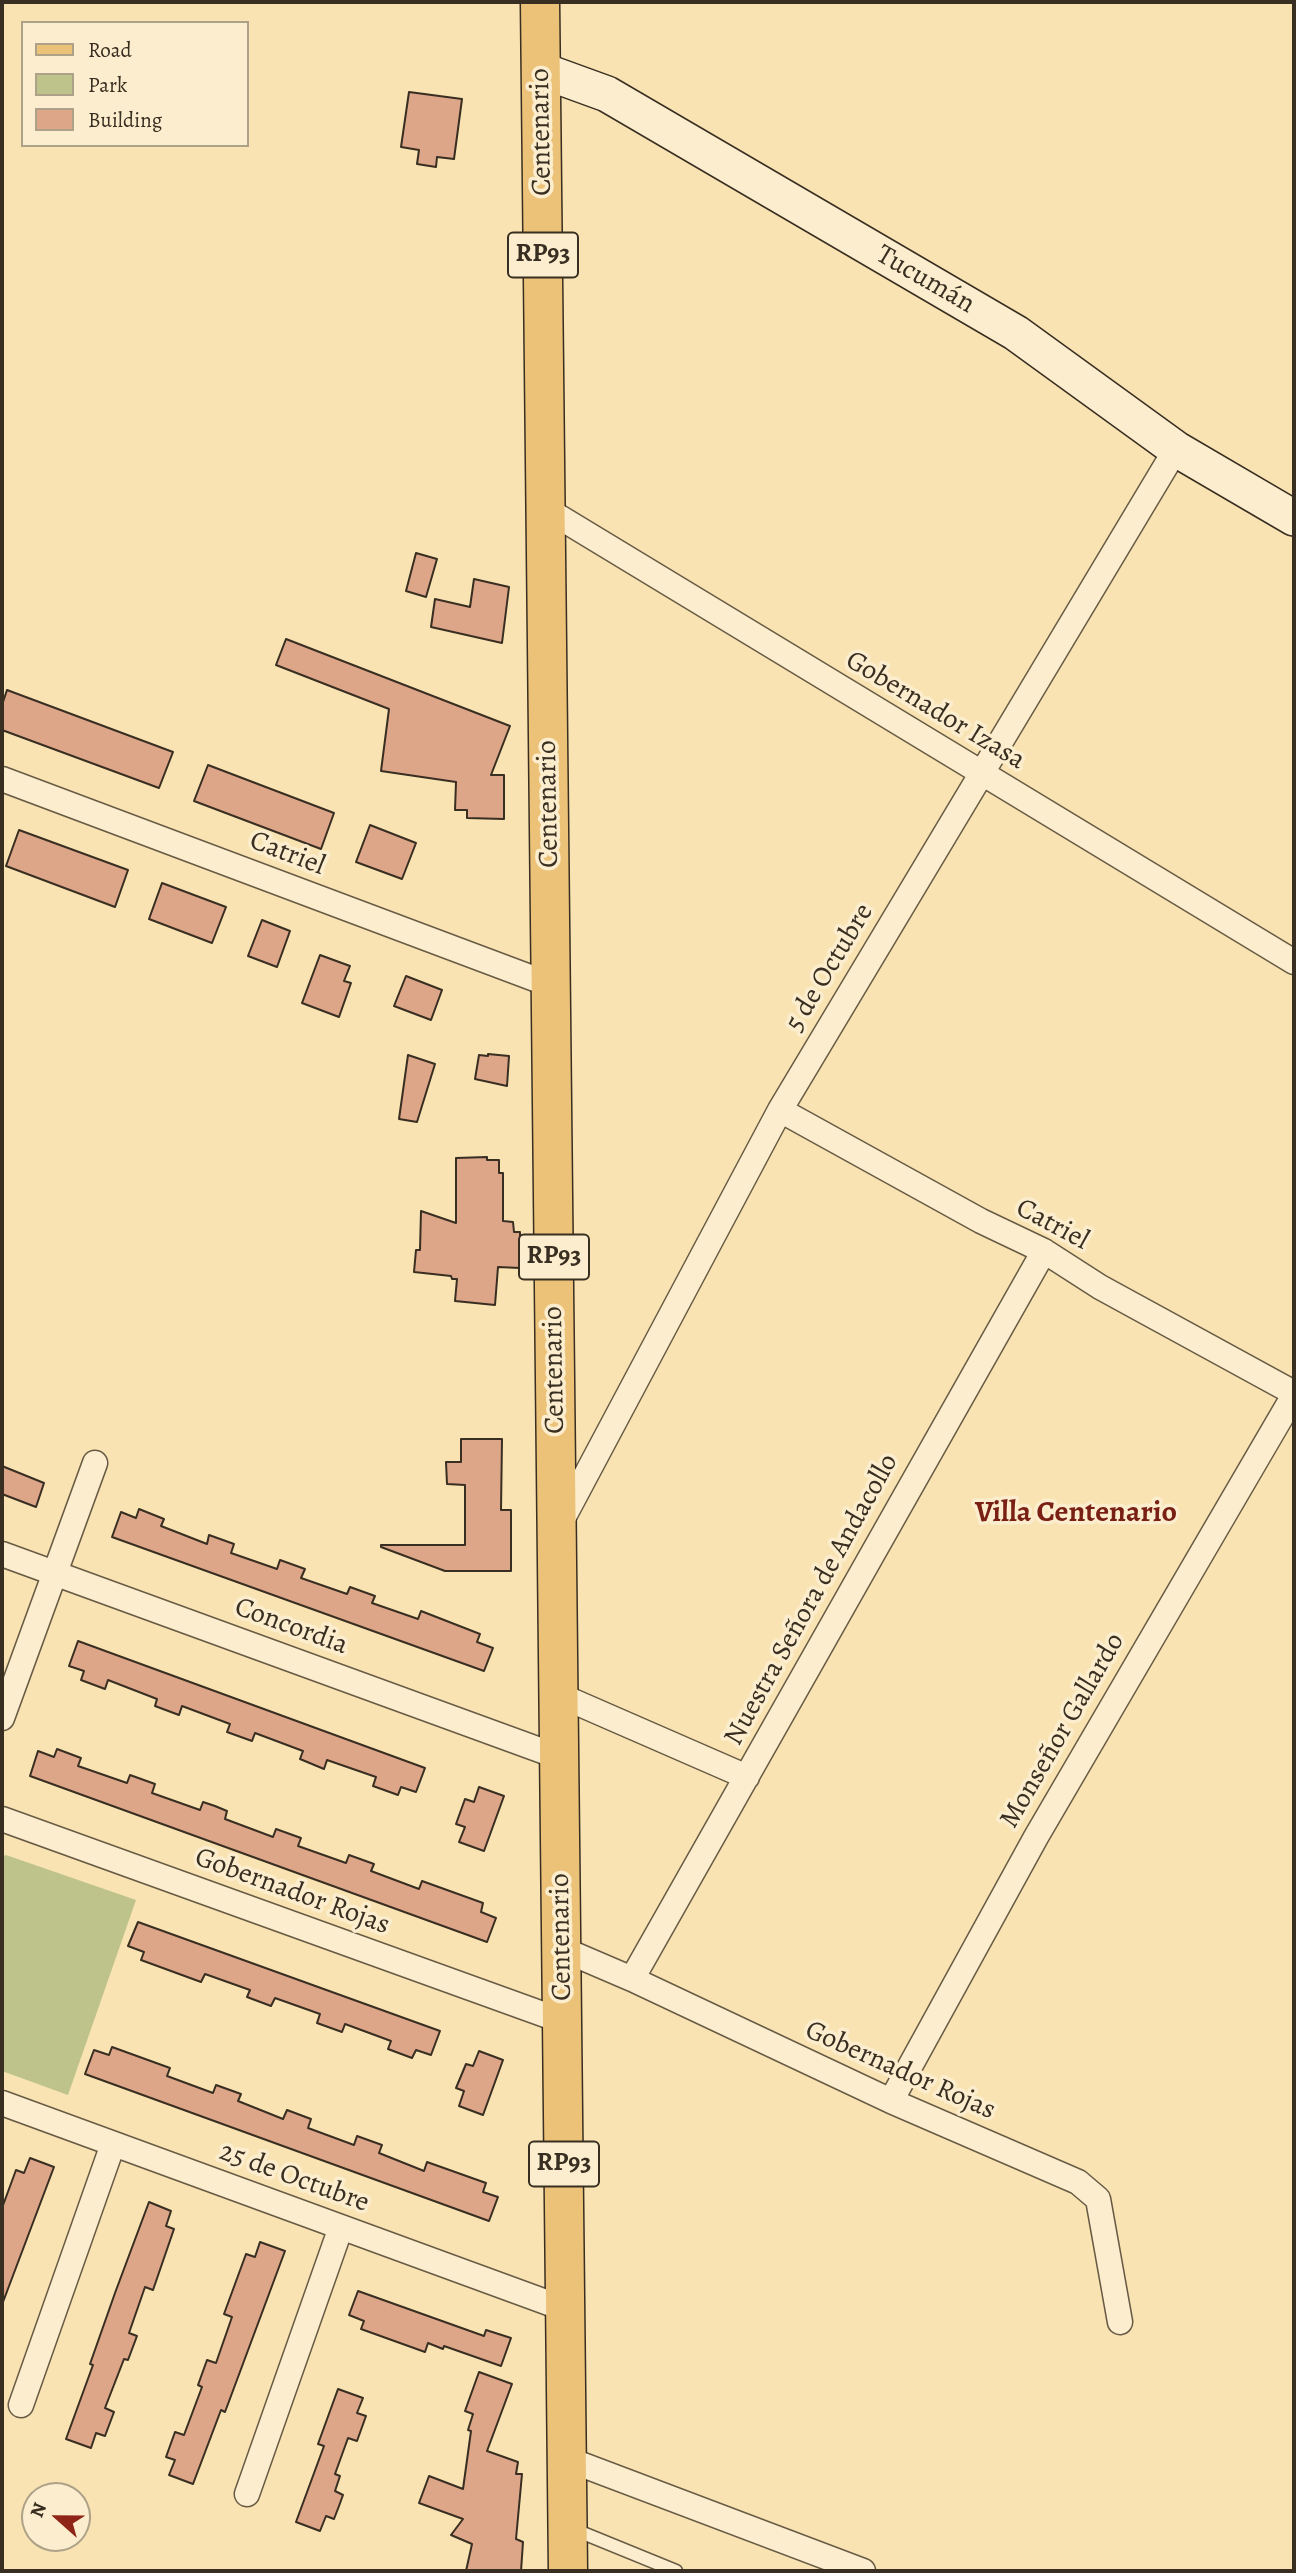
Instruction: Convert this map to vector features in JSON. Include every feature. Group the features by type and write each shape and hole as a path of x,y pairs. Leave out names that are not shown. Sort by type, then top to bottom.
{"main road":[{"name":"Centenario","path":"540,2 568,2571"},
{"name":"Tucumán","path":"541,70 607,94 1016,333 1176,449 1294,518"}],"street":[{"name":"5 de Octubre","path":"557,1529 780,1110 1176,449"},
{"name":"Gobernador Izasa","path":"546,509 1294,962"},
{"name":"Catriel","path":"2,779 551,985"},
{"name":"Catriel","path":"780,1110 981,1221 1044,1251 1100,1287 1294,1394"},
{"name":"Nuestra Señora de Andacollo","path":"632,1979 1044,1251"},
{"name":"Monseñor Gallardo","path":"891,2101 1036,1837 1294,1394"},
{"path":"2,1718 94,1463"},
{"name":"Concordia","path":"2,1554 559,1757"},
{"path":"559,1695 747,1777"},
{"name":"Gobernador Rojas","path":"2,1819 562,2021"},
{"name":"Gobernador Rojas","path":"562,1949 632,1979 891,2101 1078,2182 1098,2199 1120,2322"},
{"name":"25 de Octubre","path":"2,2103 565,2309"},
{"path":"21,2405 113,2144"},
{"path":"247,2494 341,2227"},
{"path":"567,2459 863,2571"}],"lane":[{"path":"568,2527 676,2571"}],"green space":[{"path":"6,1855 136,1900 68,2095 2,2071 2,1857"}],"building":[{"path":"409,92 462,99 454,159 437,157 436,167 417,164 419,150 401,147"},
{"path":"416,553 437,559 426,597 406,591"},
{"path":"474,579 509,587 502,643 431,627 435,599 470,607"},
{"path":"286,639 510,726 491,775 504,775 504,819 467,818 467,810 455,810 456,782 381,771 389,709 276,665"},
{"path":"7,690 173,752 159,788 2,730 2,705"},
{"path":"208,765 334,813 321,849 194,801"},
{"path":"370,825 416,843 402,879 356,862"},
{"path":"19,830 128,870 115,907 6,866"},
{"path":"162,883 226,907 212,943 149,919"},
{"path":"262,920 290,931 277,967 248,956"},
{"path":"320,955 350,966 344,981 351,983 339,1017 302,1003"},
{"path":"406,976 442,990 431,1020 394,1006"},
{"path":"408,1055 435,1064 417,1122 399,1119"},
{"path":"479,1055 509,1056 507,1086 475,1079"},
{"path":"487,1157 487,1160 499,1160 499,1173 503,1173 503,1221 513,1222 514,1232 520,1232 520,1268 498,1267 495,1305 455,1301 457,1279 414,1272 416,1250 420,1250 421,1211 456,1223 456,1158"},
{"path":"461,1439 502,1439 501,1510 511,1510 511,1571 445,1571 381,1547 465,1545 465,1485 447,1484 446,1462 461,1462"},
{"path":"2,1466 44,1483 36,1507 2,1494"},
{"path":"139,1509 164,1519 161,1526 207,1544 209,1535 234,1544 231,1553 277,1569 280,1560 305,1569 301,1578 347,1594 350,1587 375,1596 372,1603 418,1619 421,1611 480,1634 477,1642 493,1648 484,1671 112,1537 121,1512 136,1518"},
{"path":"78,1641 425,1768 416,1792 401,1787 398,1795 373,1786 376,1777 327,1760 324,1769 300,1759 303,1751 255,1733 252,1741 227,1732 230,1724 182,1706 179,1715 155,1706 157,1699 108,1680 105,1689 81,1680 84,1671 69,1666"},
{"path":"57,1749 81,1758 78,1766 127,1783 130,1775 155,1784 152,1793 200,1810 203,1802 215,1806 227,1811 225,1819 273,1837 276,1829 301,1838 298,1846 346,1863 349,1855 374,1864 371,1871 419,1889 422,1881 483,1903 481,1912 496,1918 487,1942 30,1776 38,1751 54,1757"},
{"path":"479,1787 504,1796 484,1851 459,1842 465,1827 456,1824 465,1799 474,1802"},
{"path":"138,1922 440,2031 431,2055 416,2050 412,2058 388,2049 391,2041 345,2024 342,2032 317,2023 320,2014 275,1998 271,2006 247,1997 250,1990 205,1974 201,1982 141,1960 144,1952 128,1946"},
{"path":"112,2047 170,2068 167,2076 213,2093 216,2085 241,2094 238,2101 283,2119 287,2110 311,2119 308,2128 354,2145 357,2136 382,2145 379,2153 424,2171 427,2162 486,2183 483,2192 498,2197 489,2221 85,2074 94,2050 109,2055"},
{"path":"479,2051 503,2060 483,2115 459,2106 464,2091 456,2088 466,2064 473,2066"},
{"path":"30,2158 54,2167 3,2302 2,2208 16,2170 24,2173"},
{"path":"149,2202 171,2211 166,2226 174,2229 153,2290 145,2287 129,2333 137,2336 128,2360 124,2359 105,2408 114,2412 105,2436 96,2433 91,2448 66,2439 93,2365 90,2364"},
{"path":"260,2242 285,2251 225,2412 221,2410 193,2484 169,2475 175,2460 166,2457 175,2432 184,2435 202,2387 198,2385 207,2360 216,2363 232,2317 224,2314 246,2254 255,2257"},
{"path":"358,2291 484,2336 486,2330 511,2338 501,2366 428,2343 425,2352 361,2329 364,2321 349,2315"},
{"path":"479,2372 512,2384 487,2451 518,2462 516,2474 522,2474 516,2539 523,2542 521,2571 466,2571 472,2544 451,2535 463,2519 419,2503 429,2476 463,2489 471,2431 468,2430 473,2414 465,2411"},
{"path":"338,2389 363,2398 357,2413 366,2416 357,2441 348,2438 335,2474 340,2476 335,2491 343,2495 334,2519 326,2516 320,2531 296,2522 324,2446 318,2444"}],"district":[{"name":"Villa Centenario","path":"1076,1514"}]}
